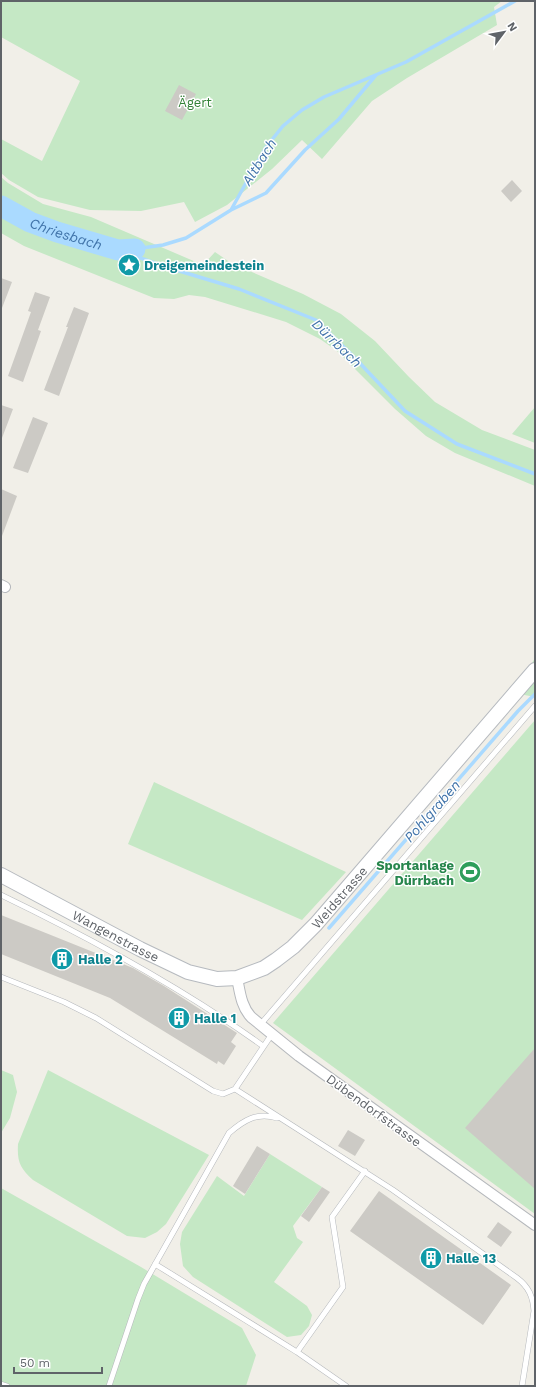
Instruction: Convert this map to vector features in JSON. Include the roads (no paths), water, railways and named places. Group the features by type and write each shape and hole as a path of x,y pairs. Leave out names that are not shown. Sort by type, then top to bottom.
{"main road":[{"name":"Weidstrasse","path":"237,978 264,968 276,960 316,924 535,670"},
{"name":"Wangenstrasse","path":"1,875 140,949 188,972 217,979 237,978"}],"street":[{"name":"Dübendorfstrasse","path":"237,978 241,1002 245,1011 260,1025 312,1065 535,1225"}],"lane":[{"path":"260,1025 535,706"},
{"path":"1,895 140,967 238,1028 263,1046"},
{"path":"1,977 64,1002 96,1018 213,1091 223,1094 234,1089 244,1078 272,1034"},
{"path":"234,1089 365,1171 523,1283 530,1291 534,1311 522,1386"},
{"path":"109,1386 138,1299 155,1264 229,1133 241,1122 256,1117 271,1116 289,1123"},
{"path":"298,1352 343,1287 332,1217 365,1171"},
{"path":"155,1264 298,1352 346,1386"},
{"path":"1,1384 7,1386"}],"waterway":[{"name":"Altbach","path":"135,249 163,245 186,238 231,210 266,147 283,126 302,110 324,97 406,62 515,1"},
{"name":"Altbach","path":"231,210 266,193 305,150 339,119 376,75"},
{"name":"Chriesbach","path":"1,206 30,222 57,232 118,250 135,249"},
{"name":"Dürrbach","path":"118,250 166,267 239,289 316,320 355,358 405,411 457,444 535,474"},
{"name":"Pohlgraben","path":"329,928 518,711 535,694"}],"place":[{"name":"Dreigemeindestein","path":"129,265"},
{"name":"Sportanlage Dürrbach","path":"470,872"},
{"name":"Halle 2","path":"62,959"},
{"name":"Halle 1","path":"179,1018"},
{"name":"Halle 13","path":"431,1258"}],"park label":[{"name":"Ägert","path":"195,102"}]}
